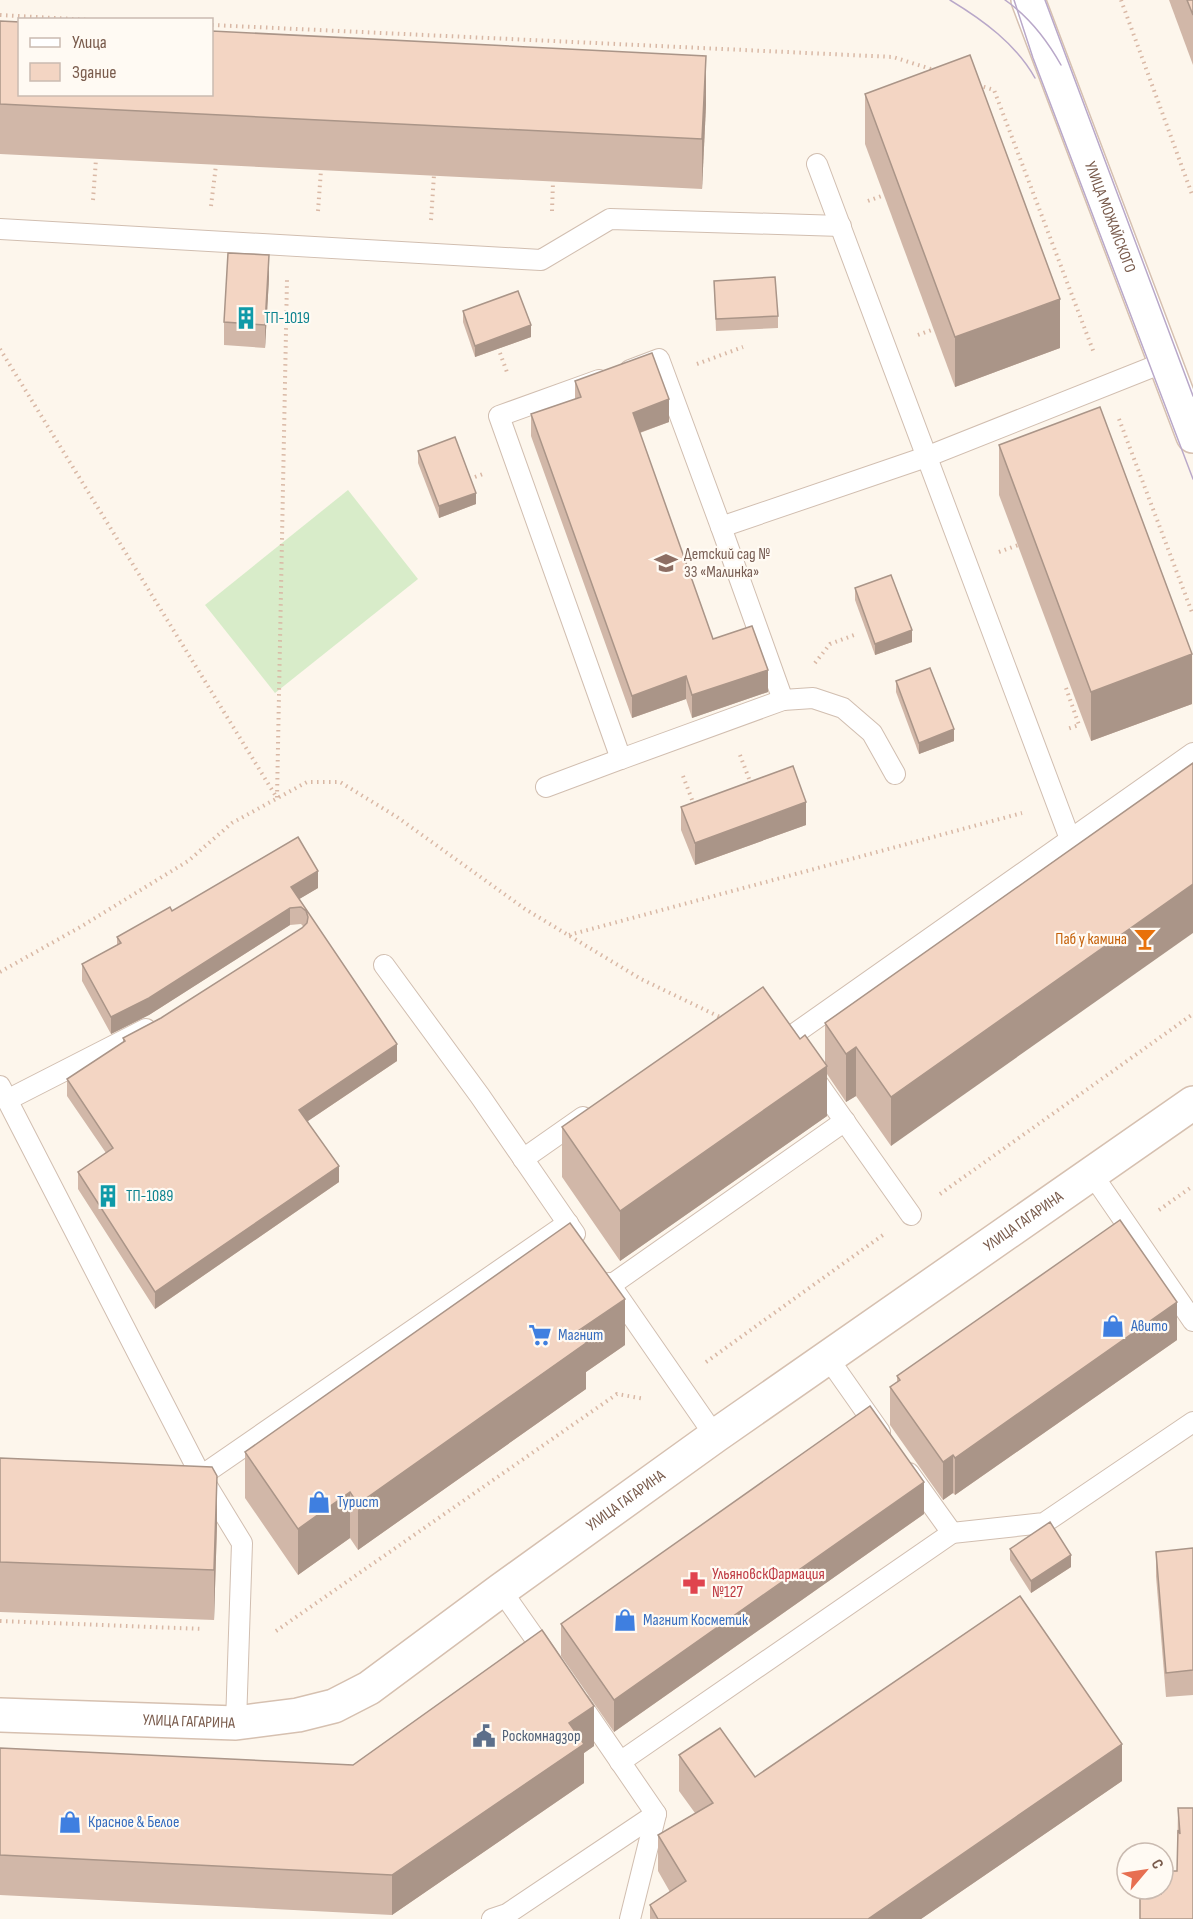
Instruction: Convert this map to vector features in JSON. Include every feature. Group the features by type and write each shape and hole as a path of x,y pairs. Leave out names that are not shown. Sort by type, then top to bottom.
{"main road":[{"name":"УЛИЦА МОЖАЙСКОГО","path":"1028,0 1193,436"},
{"name":"УЛИЦА ГАГАРИНА","path":"0,1715 236,1723 298,1715 342,1702 369,1688 715,1436 1193,1103"}],"lane":[{"path":"817,164 1070,839"},
{"path":"0,229 541,260 610,219 841,226"},
{"path":"621,759 499,416 659,359 783,700"},
{"path":"721,527 926,457 1165,362"},
{"path":"546,787 783,700 813,698 843,708 872,733 895,774"},
{"path":"787,1039 1193,753"},
{"path":"384,965 586,1250"},
{"path":"165,1018 93,1058 4,1093 201,1476 242,1543 236,1723"},
{"path":"775,1022 911,1215"},
{"path":"523,1159 600,1106"},
{"path":"611,1285 845,1121"},
{"path":"1092,1174 1193,1321"},
{"path":"171,1474 201,1476 568,1223"},
{"path":"599,1267 715,1436"},
{"path":"828,1358 952,1533"},
{"path":"620,1762 952,1533 1044,1523 1193,1422"},
{"path":"501,1590 656,1814 630,1919"},
{"path":"492,1919 507,1914 656,1814"}],"path":[{"path":"1121,0 1193,197"},
{"path":"0,15 55,18"},
{"path":"92,210 96,159"},
{"path":"211,207 216,165"},
{"path":"318,213 321,170"},
{"path":"431,231 434,176"},
{"path":"551,220 554,182"},
{"path":"276,798 287,245"},
{"path":"666,375 743,347"},
{"path":"0,349 276,798"},
{"path":"1066,688 1079,725"},
{"path":"727,720 752,784"},
{"path":"0,972 82,927 188,861 232,823 276,798 306,782 340,782 397,817 525,909 641,979 724,1019"},
{"path":"568,935 1056,804"},
{"path":"0,1621 275,1631 617,1394 653,1400 1193,1014"}],"green space":[{"path":"348,490 418,579 275,693 205,605"}],"building":[{"path":"1187,0 1193,0 1193,15"},
{"path":"0,21 18,22 18,96 213,96 213,31 706,56 702,139 0,104"},
{"path":"970,55 1060,299 955,337 865,94"},
{"name":"ТП-1019","path":"228,253 269,255 265,325 224,322"},
{"path":"775,277 778,316 716,319 714,281"},
{"path":"518,291 531,325 475,346 463,311"},
{"path":"652,353 669,399 633,413 713,639 752,626 768,670 692,695 686,676 632,696 531,414 581,397 575,381"},
{"path":"1100,407 1192,654 1091,692 999,445"},
{"path":"455,437 476,493 439,506 418,451"},
{"path":"891,575 912,630 875,644 855,588"},
{"path":"930,668 954,729 919,743 896,681"},
{"path":"1193,763 1193,884 891,1097 856,1047 846,1054 825,1023"},
{"path":"793,766 806,802 695,843 681,807"},
{"path":"298,837 318,871 291,887 397,1044 299,1110 339,1166 155,1292 78,1172 113,1148 67,1079 125,1041 123,1038 161,1018 302,928 307,923 308,917 306,911 301,907 290,908 149,998 111,1017 82,964 121,943 117,937 170,907 172,911"},
{"path":"763,987 800,1039 805,1035 827,1066 620,1211 562,1127"},
{"path":"1120,1220 1177,1302 955,1458 953,1455 943,1462 890,1387 900,1380 897,1376"},
{"path":"570,1223 625,1299 578,1331 586,1343 358,1504 350,1492 298,1529 245,1452"},
{"path":"870,1406 924,1482 614,1700 561,1624"},
{"path":"0,1458 212,1467 217,1476 214,1570 0,1562"},
{"path":"1050,1522 1071,1555 1031,1581 1010,1549"},
{"path":"1193,1548 1193,1670 1166,1673 1156,1552"},
{"path":"1020,1596 1122,1744 868,1919 658,1919 650,1905 686,1881 658,1835 713,1803 679,1755 720,1728 755,1777"},
{"path":"542,1630 594,1706 569,1723 584,1744 392,1875 0,1855 0,1748 353,1765"},
{"path":"1178,1808 1193,1808 1193,1919 1140,1919 1140,1901 1175,1901 1178,1830 1180,1834"}],"tram line":[{"path":"950,0 998,34 1018,54 1035,78"},
{"path":"1005,0 1036,29 1061,65"},
{"path":"1014,0 1033,58 1193,479"},
{"path":"1045,0 1193,396"}],"place":[{"name":"ТП-1019","path":"246,318"},
{"name":"Детский сад № 33 «Малинка»","path":"666,563"},
{"name":"Паб у камина","path":"1145,939"},
{"name":"ТП-1089","path":"108,1196"},
{"name":"Авито","path":"1113,1326"},
{"name":"Магнит","path":"540,1335"},
{"name":"Турист","path":"319,1502"},
{"name":"УльяновскФармация №127","path":"694,1583"},
{"name":"Магнит Косметик","path":"625,1620"},
{"name":"Роскомнадзор","path":"484,1736"},
{"name":"Красное & Белое","path":"70,1822"}]}
